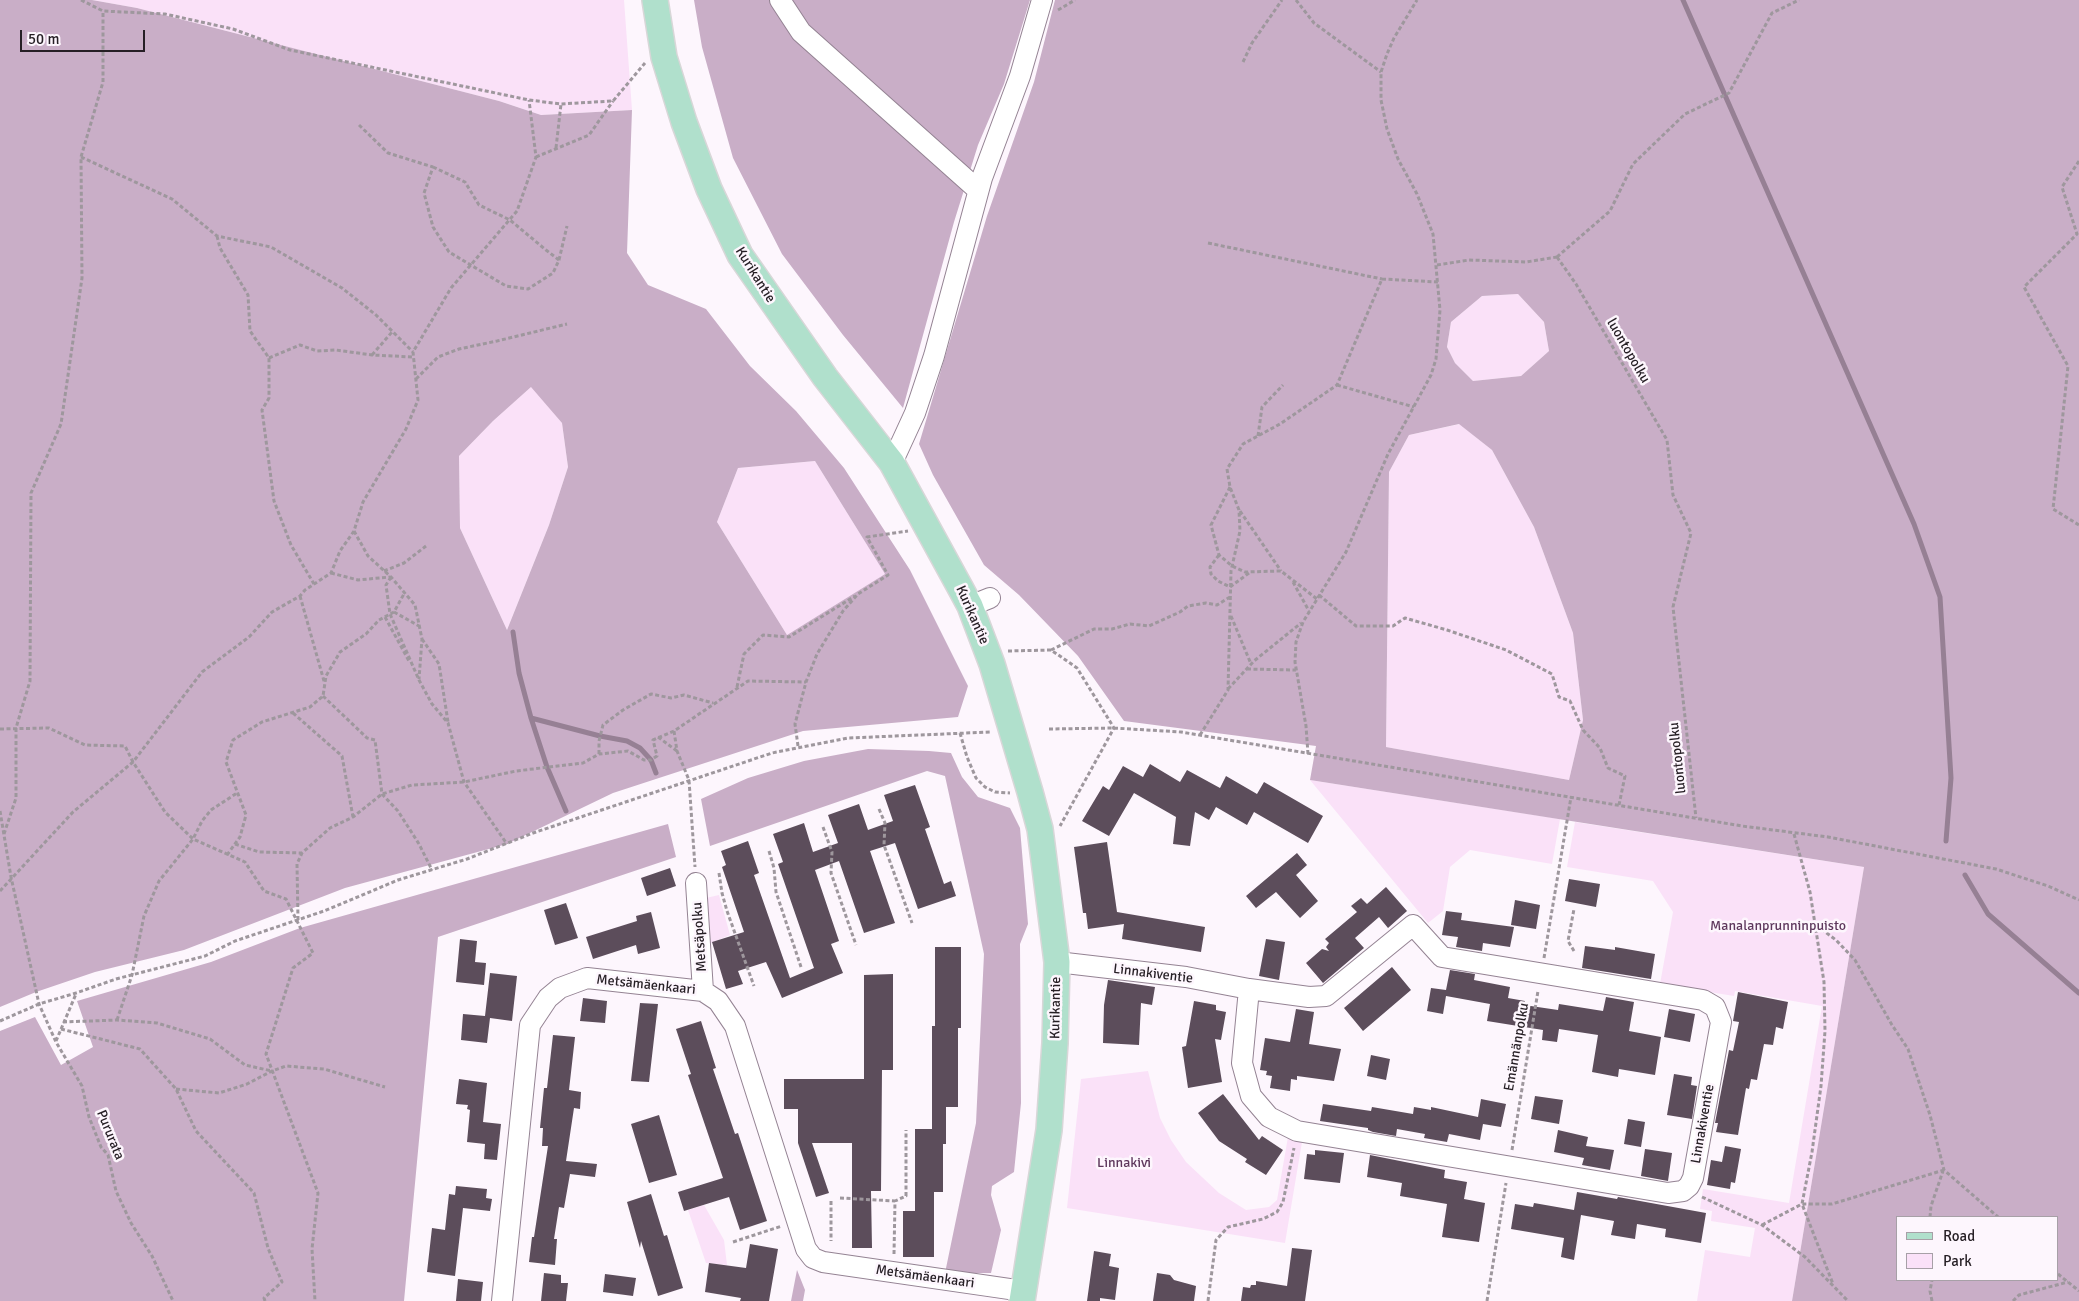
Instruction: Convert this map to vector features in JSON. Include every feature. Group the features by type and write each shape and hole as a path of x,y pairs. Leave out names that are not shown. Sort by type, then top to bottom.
{"main road":[{"name":"Kurikantie","path":"655,0 664,57 684,122 709,189 740,255 825,377 892,463 980,602 992,664 1040,829 1057,962 1055,1043 1049,1130 1022,1296"}],"street":[{"path":"780,0 801,32 978,190"},
{"path":"892,463 915,412 934,356 978,190 1020,76 1042,0"},
{"name":"Metsäpolku","path":"696,883 703,992"},
{"name":"Linnakiventie","path":"1057,962 1186,977 1249,989 1309,997 1326,996 1413,925 1442,957 1703,1000 1715,1007 1720,1022 1693,1178 1689,1186 1683,1190"},
{"name":"Metsämäenkaari","path":"502,1301 530,1025 548,998 560,988 586,978 703,992 718,1001 735,1026 806,1249 813,1258 824,1262 893,1272 1022,1296"},
{"path":"1249,989 1242,1063 1251,1096 1270,1117 1297,1131 1668,1193 1683,1190"}],"path":[{"path":"81,0 103,11 165,14 233,29 290,50 529,100 561,104 613,101"},
{"path":"1242,62 1252,43 1282,0"},
{"path":"1296,0 1314,23 1381,72"},
{"path":"1308,754 1306,726 1296,670 1296,642 1309,611 1346,552 1388,454 1431,375 1436,359 1440,310 1433,234 1417,194 1398,159 1387,129 1381,100 1381,72 1394,38 1417,0"},
{"path":"1437,265 1469,260 1526,262 1556,257 1610,211 1633,164 1685,114 1729,92 1772,13 1799,0"},
{"path":"4,834 16,798 16,728 30,681 31,493 61,424 82,278 82,158 104,82 103,11"},
{"path":"536,157 589,135 613,101 650,57"},
{"path":"0,891 73,812 133,762 202,672 249,637 272,612 300,596 305,590 331,574 340,551 354,531 363,502 406,429 418,400 413,352 451,288 517,211 536,157 529,100"},
{"path":"556,148 561,104"},
{"path":"360,125 388,153 433,167 465,182 479,205 510,220 560,260"},
{"path":"82,158 172,199 217,236 271,247 342,288 376,315 413,352"},
{"path":"2079,161 2062,187 2077,234 2024,287 2068,366 2052,509 2079,525"},
{"path":"433,167 424,193 433,227 449,252 506,286 528,289 552,273 560,260 567,226"},
{"path":"217,236 220,248 248,295 250,331 270,358 269,398 262,410 274,501 291,545 314,584"},
{"path":"1208,242 1382,279 1438,282"},
{"name":"luontopolku","path":"1556,257 1576,284 1667,440 1673,496 1691,533 1673,606 1696,818"},
{"path":"1382,279 1337,385 1280,424 1243,444 1228,469 1230,487 1239,510 1280,571 1356,626 1393,626 1405,618 1506,650 1552,674 1559,697 1570,701 1583,730 1600,748 1608,768 1625,776 1619,805"},
{"path":"416,379 438,358 459,349 567,324"},
{"path":"372,355 392,332"},
{"path":"270,358 300,345 317,351 336,350 372,355 413,357"},
{"path":"1258,436 1262,407 1283,385"},
{"path":"1337,385 1414,407"},
{"path":"1230,487 1211,525 1220,555 1232,566 1249,573 1280,571"},
{"path":"1228,690 1230,587 1232,566 1240,531 1239,510"},
{"path":"736,688 744,654 763,635 789,637 888,575 867,537 910,530"},
{"path":"354,531 368,556 391,577 415,605 422,638 419,680"},
{"path":"384,571 404,563 426,546"},
{"path":"1220,555 1210,567 1211,574 1218,581 1230,587"},
{"path":"1230,587 1249,573"},
{"path":"331,574 358,580 391,577"},
{"path":"391,577 386,585 392,613 416,674"},
{"path":"1291,580 1309,611"},
{"path":"227,855 240,837 246,815 226,762 233,740 262,722 310,707 323,696 326,676 340,652 366,634 379,620 392,613 405,592"},
{"path":"798,746 795,724 806,682 817,654 843,611 858,594"},
{"path":"300,596 325,684"},
{"path":"1007,651 1051,650 1094,629 1112,629 1130,624 1149,626 1180,612 1188,606 1206,603 1217,605 1230,597"},
{"path":"392,613 419,626"},
{"path":"1230,614 1251,664"},
{"path":"385,617 432,704 448,723"},
{"path":"1200,735 1228,690 1246,669 1303,622"},
{"path":"422,638 439,664 448,723 464,782 507,844"},
{"path":"1004,643 1010,661"},
{"path":"1051,650 1077,668 1114,728"},
{"path":"1246,669 1296,670"},
{"path":"298,921 297,864 302,853 330,828 353,817 382,794 412,786 464,782 516,771 583,763 599,754 628,751 644,760 651,760 657,756 658,752 653,743 658,737 674,731 748,681 806,682"},
{"path":"599,754 599,741 603,725 623,710 651,694 671,698 684,695 714,703"},
{"path":"323,696 367,738 375,740 382,794 398,811 419,844 432,870"},
{"path":"293,713 342,756 353,817"},
{"path":"0,729 49,728 85,745 125,746 165,812 193,839 245,862 264,891 286,899 313,953 293,968 266,1054 318,1193 312,1249 315,1301"},
{"path":"1055,822 1057,831 1114,728"},
{"path":"1049,729 1114,728 1182,732 1794,834 1828,837 1996,869 2048,886 2079,900"},
{"path":"674,731 677,751 689,780 696,883"},
{"path":"0,1021 39,1004 76,994 116,979 205,956 235,941 298,921 398,880 432,870 533,833 758,757 798,746 848,738 997,732"},
{"path":"960,733 976,778 985,788 1004,794 1030,792"},
{"path":"658,737 677,751"},
{"path":"117,1020 132,975 144,916 159,881 193,839 202,821 211,810 237,793"},
{"name":"Emännänpolku","path":"1487,1301 1571,797"},
{"path":"879,809 884,824 884,845 912,923"},
{"name":"Pururata","path":"0,811 11,877 39,1004 56,1042 82,1086 89,1117 102,1148 108,1155 116,1191 131,1224 152,1256 173,1301"},
{"path":"823,827 832,852 831,873 856,945"},
{"path":"1794,834 1810,892 1824,982 1825,1032 1821,1086 1812,1152 1802,1204 1833,1284"},
{"path":"235,844 259,852 302,853"},
{"path":"769,851 774,868 776,892 802,967"},
{"path":"719,873 727,911 754,986"},
{"path":"1574,909 1568,941 1574,951"},
{"path":"1816,925 1836,940 1855,960 1908,1049 1930,1115 1944,1170 1997,1216"},
{"path":"56,1042 76,994"},
{"path":"63,1022 117,1020 157,1023 210,1039 245,1065 272,1071"},
{"path":"61,1029 140,1049 176,1089 196,1131 254,1193 268,1248 282,1282 264,1298 265,1301"},
{"path":"176,1089 219,1093 247,1084 286,1066 324,1069 385,1087"},
{"path":"840,1198 895,1201 906,1196 906,1130"},
{"path":"1208,1301 1216,1240 1228,1227 1264,1218 1277,1212 1283,1202 1297,1131"},
{"path":"1762,1225 1802,1204 1832,1204 1944,1170"},
{"path":"1930,1216 1930,1206 1944,1170"},
{"path":"1683,1190 1762,1225 1806,1257 1848,1301"},
{"path":"830,1201 831,1241"},
{"path":"893,1272 895,1201"},
{"path":"733,1242 797,1221"},
{"path":"2059,1275 2079,1291"},
{"path":"1932,1281 1930,1291 1932,1301"},
{"path":"2013,1301 2019,1295 2068,1282"}],"green space":[{"path":"92,0 624,0 632,110 541,115 499,101 137,8"},
{"path":"1518,294 1544,322 1549,351 1521,376 1473,381 1455,363 1447,347 1451,322 1482,296"},
{"path":"532,386 562,423 568,467 549,525 507,630 460,528 459,456 493,421"},
{"path":"1460,424 1492,450 1534,527 1573,633 1583,720 1569,780 1386,747 1389,472 1409,435"},
{"path":"815,461 885,574 787,635 717,522 738,468"},
{"path":"1310,780 1560,819 1552,864 1470,850 1450,867 1443,911 1428,923"},
{"name":"Manalanprunninpuisto","path":"1575,822 1864,867 1792,1301 1697,1301 1705,1250 1750,1257 1755,1228 1711,1221 1712,1211 1700,1209 1703,1189 1789,1203 1822,1006 1735,991 1734,996 1660,984 1673,912 1653,881 1567,867"},
{"path":"719,895 730,935 711,943 706,898"},
{"name":"Linnakivi","path":"1148,1071 1160,1118 1171,1140 1186,1162 1219,1193 1246,1210 1269,1207 1277,1200 1288,1137 1302,1142 1285,1243 1067,1208 1081,1079"},
{"path":"704,1205 724,1240 727,1265 706,1263 688,1210"}],"shaded area":[{"path":"0,0 92,0 137,8 499,101 541,115 632,110 627,253 648,285 706,309 750,366 796,411 844,468 910,570 968,686 958,717 803,731 613,793 507,844 345,888 184,950 95,972 36,992 0,1007","holes":["531,387 562,423 568,467 549,525 507,630 460,528 459,456 493,421","815,461 885,574 787,635 717,522 738,468"]},
{"path":"694,0 1030,0 1004,84 978,145 954,222 903,408 843,335 782,254 733,158 702,47"},
{"path":"1055,0 2079,0 2079,1301 1792,1301 1864,867 1310,780 1316,746 1124,721 1078,656 1019,595 984,565 933,475 919,444 987,216 1034,82","holes":["1518,294 1544,322 1549,351 1521,376 1473,381 1455,363 1447,347 1451,322 1482,296","1459,424 1492,450 1534,527 1573,633 1583,720 1569,780 1386,747 1389,472 1409,435"]},
{"path":"868,749 951,753 962,777 978,797 1010,808 1020,828 1028,924 1020,944 1021,1103 1014,1172 992,1186 991,1195 1001,1230 991,1273 945,1273 976,1123 984,954 945,776 927,771 710,846 701,799 748,778 804,761"},
{"path":"668,824 676,857 438,937 404,1301 0,1301 0,1031 35,1017 61,1065 93,1047 77,1001 211,962 300,928"},
{"path":"797,1270 805,1290 803,1301 791,1301"}],"building":[{"path":"1150,764 1180,782 1187,770 1220,788 1226,776 1257,794 1264,782 1323,816 1308,843 1254,812 1247,825 1216,807 1209,820 1195,812 1190,846 1173,844 1176,817 1134,793 1109,836 1082,821 1103,786 1109,790 1123,766 1143,777"},
{"path":"915,785 930,827 925,829 944,884 951,881 956,896 918,909 895,843 870,851 895,923 864,933 839,861 815,870 839,941 831,944 843,973 782,998 766,962 738,971 743,984 726,989 712,942 744,932 722,867 726,865 721,851 748,841 759,873 754,875 790,978 814,968 778,864 783,862 773,834 804,823 813,852 838,843 828,815 859,804 868,830 893,821 884,795"},
{"path":"1107,842 1117,912 1205,927 1201,952 1122,939 1124,924 1088,929 1086,913 1083,913 1074,847"},
{"path":"1297,853 1307,865 1296,875 1318,901 1300,918 1276,892 1256,908 1246,896"},
{"path":"670,868 676,886 647,896 641,878"},
{"path":"1569,879 1600,884 1596,907 1565,901"},
{"path":"1386,887 1407,911 1388,928 1379,917 1355,938 1364,948 1323,983 1306,963 1322,949 1329,951 1326,947 1329,943 1325,939 1357,912 1351,906 1361,898 1367,904"},
{"path":"1515,900 1540,905 1536,929 1511,925"},
{"path":"566,903 578,938 555,945 544,910"},
{"path":"1446,911 1462,913 1461,920 1514,927 1510,947 1483,943 1482,951 1456,947 1458,937 1442,935"},
{"path":"651,912 660,948 638,954 636,945 593,959 586,937 637,921 636,916"},
{"path":"460,939 477,941 475,962 486,963 484,985 456,982"},
{"path":"1266,939 1285,942 1279,980 1259,976"},
{"path":"1585,946 1615,950 1615,947 1655,954 1651,979 1582,968"},
{"path":"935,947 961,947 961,1028 958,1028 958,1107 946,1107 946,1144 943,1144 943,1192 934,1192 934,1257 903,1257 903,1211 915,1211 915,1129 932,1129 932,1026 935,1026"},
{"path":"1392,967 1411,990 1363,1031 1344,1008"},
{"path":"1450,970 1475,974 1474,980 1510,987 1508,998 1525,1001 1524,1005 1558,1010 1559,1004 1603,1011 1606,997 1634,1002 1629,1031 1661,1037 1655,1075 1619,1069 1618,1077 1592,1072 1598,1035 1559,1029 1557,1042 1542,1040 1543,1030 1487,1021 1490,1004 1446,996 1443,1014 1427,1011 1431,988 1446,990"},
{"path":"490,973 517,976 512,1021 490,1018 487,1043 461,1040 463,1014 485,1016"},
{"path":"893,974 893,1070 882,1070 881,1191 871,1191 872,1248 852,1248 852,1143 812,1143 829,1193 816,1197 798,1143 798,1109 784,1109 784,1079 864,1079 864,975"},
{"path":"1108,980 1155,987 1152,1005 1141,1003 1139,1045 1103,1043 1104,1005"},
{"path":"1738,992 1788,1002 1783,1029 1776,1027 1773,1045 1764,1044 1757,1080 1751,1079 1749,1089 1746,1088 1738,1135 1716,1132 1718,1123 1715,1123 1729,1050 1733,1051 1739,1022 1733,1021"},
{"path":"583,998 607,1001 605,1023 580,1021"},
{"path":"1194,1001 1216,1005 1216,1010 1226,1012 1221,1040 1215,1039 1222,1082 1188,1088 1182,1047 1186,1046"},
{"path":"640,1003 658,1004 649,1082 631,1081"},
{"path":"1296,1009 1314,1012 1309,1044 1341,1049 1334,1081 1297,1076 1297,1080 1291,1079 1290,1091 1270,1088 1272,1076 1266,1075 1267,1071 1260,1070 1265,1038 1290,1042"},
{"path":"1669,1009 1695,1014 1690,1042 1664,1037"},
{"path":"701,1021 716,1068 713,1069 735,1134 738,1133 767,1221 740,1230 729,1197 684,1211 678,1192 723,1178 688,1075 691,1074 676,1029"},
{"path":"553,1035 575,1037 569,1090 581,1092 580,1109 574,1108 566,1161 597,1164 595,1177 570,1174 564,1208 559,1207 554,1239 557,1239 555,1265 529,1262 548,1146 542,1146 543,1128 540,1128 544,1088 547,1088"},
{"path":"1371,1055 1390,1059 1386,1080 1367,1076"},
{"path":"1674,1074 1692,1077 1691,1085 1697,1086 1692,1119 1667,1115"},
{"path":"459,1079 487,1083 483,1122 501,1124 497,1160 484,1159 485,1144 467,1142 470,1110 467,1109 468,1105 456,1104"},
{"path":"1223,1094 1259,1140 1262,1136 1283,1150 1266,1175 1245,1162 1247,1159 1219,1141 1198,1113"},
{"path":"1535,1096 1563,1100 1559,1124 1531,1119"},
{"path":"1481,1099 1506,1104 1501,1127 1483,1124 1480,1140 1449,1134 1447,1142 1424,1138 1425,1134 1397,1129 1396,1136 1373,1132 1368,1130 1368,1128 1320,1121 1323,1104 1371,1111 1372,1107 1413,1114 1414,1107 1431,1110 1431,1107 1478,1117"},
{"path":"659,1115 677,1175 649,1183 631,1124"},
{"path":"1628,1119 1645,1122 1641,1147 1624,1144"},
{"path":"1558,1130 1588,1137 1586,1146 1614,1150 1610,1170 1582,1165 1584,1158 1554,1152"},
{"path":"1725,1146 1741,1149 1735,1183 1731,1182 1730,1189 1707,1185 1711,1160 1722,1162"},
{"path":"1645,1149 1672,1153 1668,1181 1641,1176"},
{"path":"1315,1150 1344,1153 1340,1183 1304,1179 1307,1154 1315,1155"},
{"path":"1370,1155 1445,1170 1444,1178 1467,1182 1464,1199 1485,1203 1479,1242 1442,1237 1447,1204 1400,1196 1402,1183 1367,1177"},
{"path":"456,1186 487,1189 486,1198 492,1199 490,1211 463,1208 455,1276 427,1272 432,1228 445,1230 449,1194 455,1195"},
{"path":"1577,1192 1617,1199 1618,1197 1706,1213 1701,1243 1665,1237 1666,1229 1637,1224 1635,1239 1611,1235 1614,1221 1581,1215 1574,1260 1561,1257 1564,1238 1511,1229 1515,1204 1533,1207 1534,1203 1574,1210"},
{"path":"651,1194 664,1236 667,1235 683,1288 658,1296 641,1241 640,1248 627,1202"},
{"path":"750,1244 778,1249 769,1301 740,1301 741,1298 705,1292 709,1263 746,1268"},
{"path":"1292,1248 1312,1250 1305,1301 1241,1301 1243,1287 1250,1288 1251,1285 1256,1285 1256,1281 1287,1286"},
{"path":"1094,1251 1111,1254 1109,1266 1119,1268 1115,1300 1100,1298 1100,1301 1087,1301"},
{"path":"544,1273 561,1275 561,1283 568,1283 566,1301 541,1301"},
{"path":"1157,1273 1170,1275 1174,1280 1196,1286 1194,1301 1153,1301"},
{"path":"605,1274 636,1278 633,1296 603,1292"},
{"path":"458,1279 483,1282 481,1301 456,1301"}],"waterway":[{"path":"1683,0 1914,524 1940,597 1951,778 1946,841"},
{"path":"513,632 519,673 531,718 547,767 566,811"},
{"path":"531,718 627,741 640,748 651,760 656,773"},
{"path":"1965,875 1988,914 2079,993"}]}
